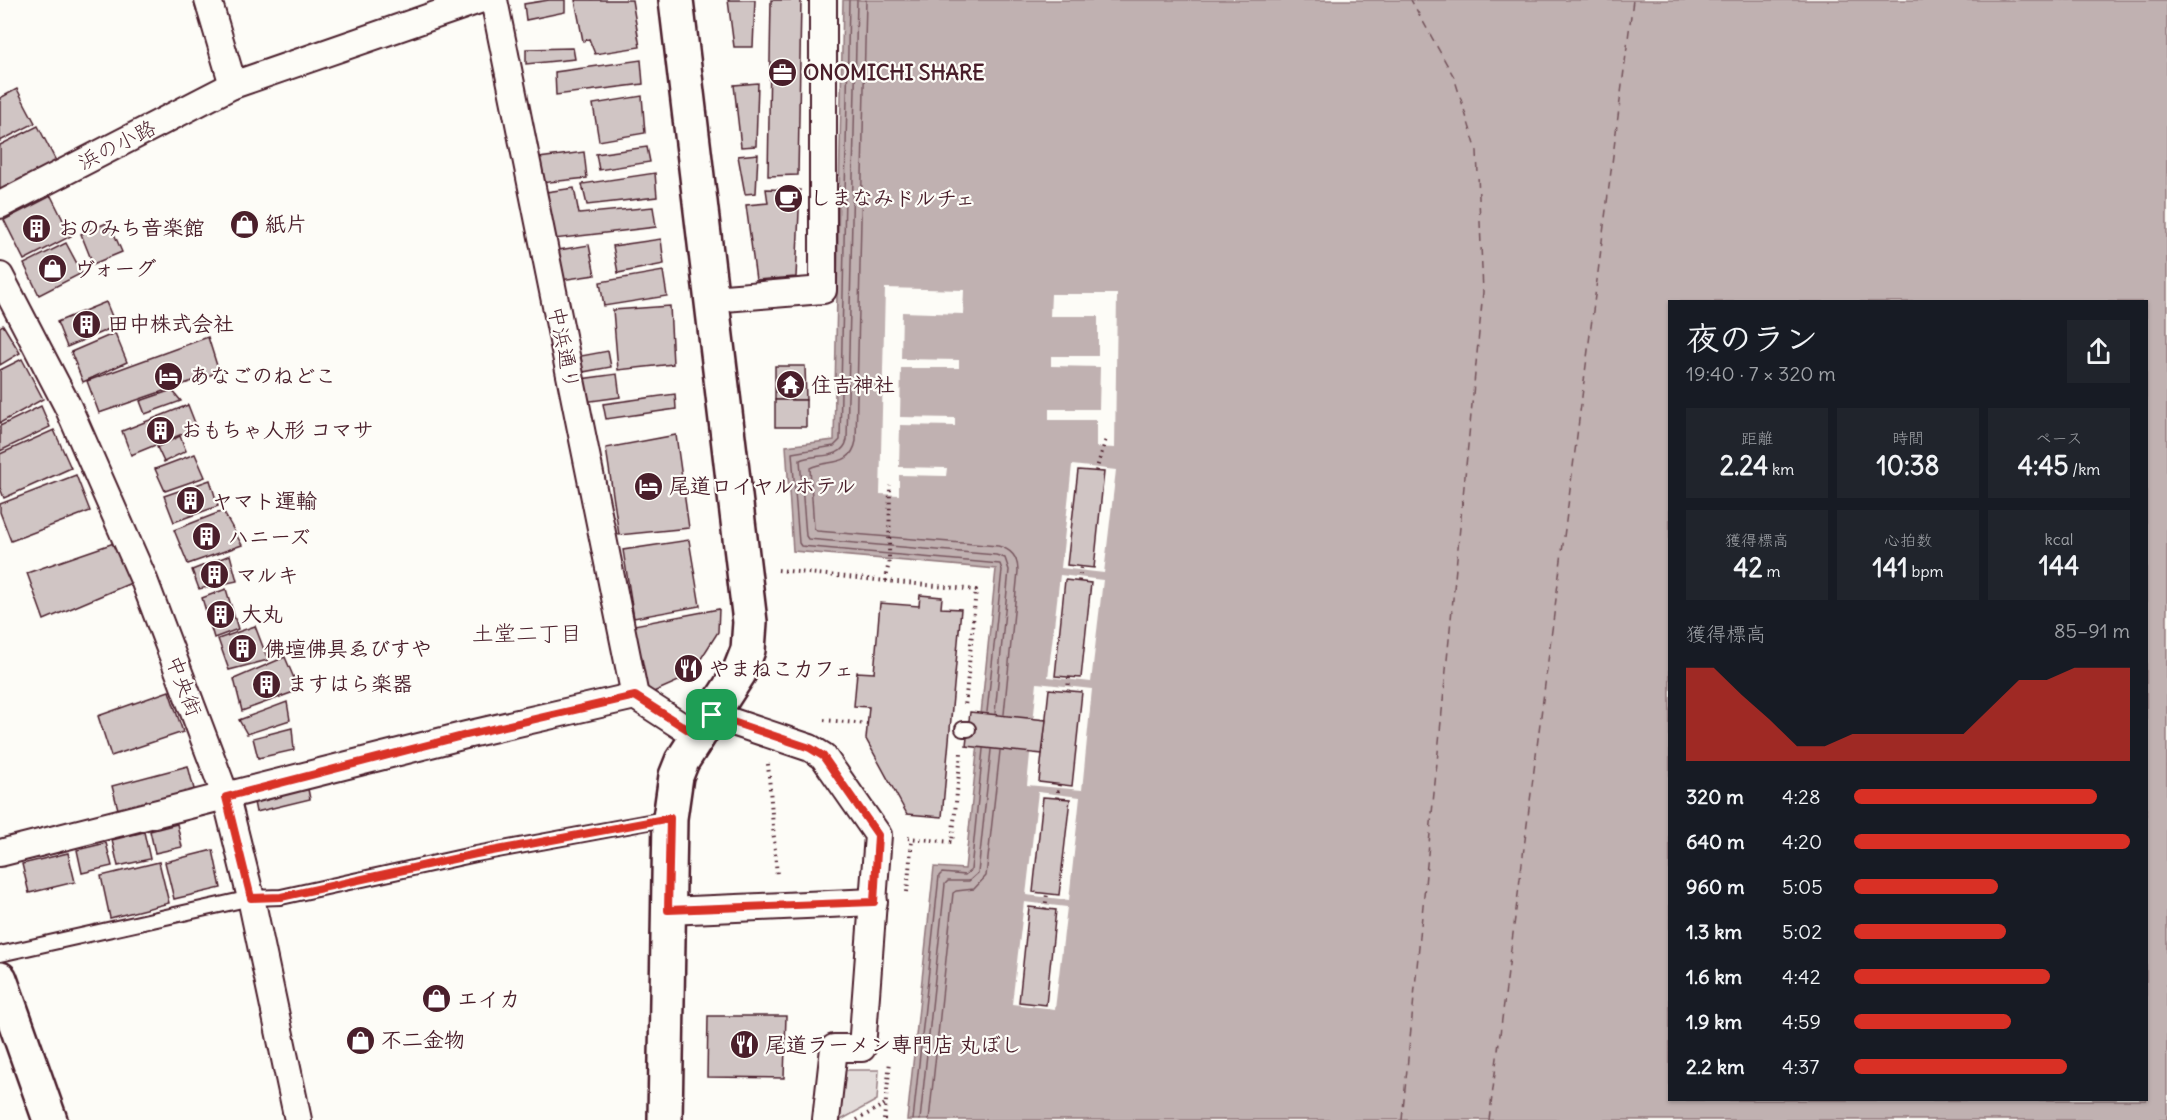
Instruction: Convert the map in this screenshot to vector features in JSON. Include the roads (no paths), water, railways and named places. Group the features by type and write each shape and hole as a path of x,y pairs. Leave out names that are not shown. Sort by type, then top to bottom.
{"main road":[{"path":"665,1120 670,818 676,776 739,673 748,650 750,622 676,0"},
{"path":"0,979 50,1120"}],"street":[{"path":"208,0 233,85"},
{"name":"浜の小路","path":"0,205 233,85 479,0"},
{"name":"中浜通り","path":"494,0 635,696"},
{"path":"712,299 823,290 823,0"},
{"name":"中央街","path":"0,276 69,407 144,580 226,797 251,898 298,1120"},
{"path":"0,853 466,735 635,696 705,726 766,733 810,748 823,756 878,835 861,1048 834,1048 826,1120"},
{"path":"668,910 874,902"}],"lane":[{"path":"0,954 251,898 281,897 476,854 670,818"}],"water":[{"path":"843,0 2167,0 2167,1120 907,1120 934,867 965,869 996,569 793,551 786,446 834,440"}],"place":[{"name":"ONOMICHI SHARE","path":"782,73"},
{"name":"しまなみドルチェ","path":"789,198"},
{"name":"紙片","path":"244,224"},
{"name":"おのみち音楽館","path":"37,228"},
{"name":"ヴォーグ","path":"53,269"},
{"name":"田中株式会社","path":"87,324"},
{"name":"あなごのねどこ","path":"168,376"},
{"name":"住吉神社","path":"790,385"},
{"name":"おもちゃ人形 コマサ","path":"160,430"},
{"name":"尾道ロイヤルホテル","path":"648,486"},
{"name":"ヤマト運輸","path":"191,501"},
{"name":"ハニーズ","path":"207,537"},
{"name":"マルキ","path":"215,575"},
{"name":"大丸","path":"220,614"},
{"name":"佛壇佛具ゑびすや","path":"243,649"},
{"name":"やまねこカフェ","path":"688,669"},
{"name":"ますはら楽器","path":"266,684"},
{"name":"エイカ","path":"436,999"},
{"name":"不二金物","path":"360,1040"},
{"name":"尾道ラーメン専門店 丸ぼし","path":"744,1045"}],"district":[{"name":"土堂二丁目","path":"527,633"}]}
